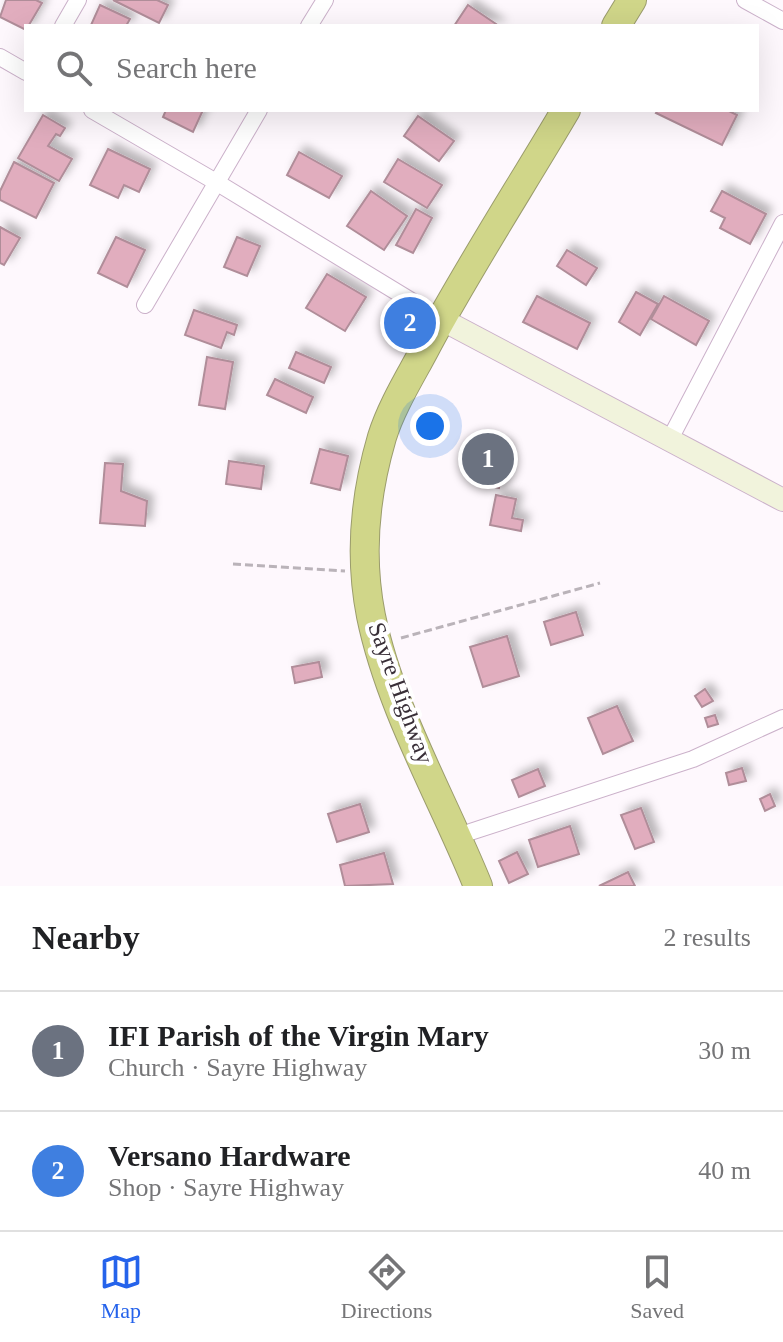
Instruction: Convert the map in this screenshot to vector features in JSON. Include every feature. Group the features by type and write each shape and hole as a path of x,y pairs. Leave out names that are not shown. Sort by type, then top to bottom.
{"highway":[{"path":"617,24 632,0"},
{"name":"Sayre Highway","path":"478,886 400,708 378,645 364,572 364,527 371,479 383,434 441,319 565,112"}],"street":[{"path":"64,24 78,0"},
{"path":"310,24 325,0"},
{"path":"745,0 783,21"},
{"path":"0,57 24,71"},
{"path":"95,112 441,319 783,500"},
{"path":"145,305 258,112"},
{"path":"670,439 783,223"},
{"path":"458,836 693,759 783,718"}],"path":[{"path":"233,564 364,572"},
{"path":"378,645 600,583"}],"building":[{"path":"6,0 36,0 42,3 30,24 24,24 24,29 0,17"},
{"path":"113,0 157,0 168,5 159,23"},
{"path":"100,5 130,19 127,24 91,24"},
{"path":"468,5 496,24 455,24"},
{"path":"165,112 202,112 193,132 163,117"},
{"path":"731,112 737,115 722,145 656,113"},
{"path":"43,115 65,128 60,136 56,134 48,146 72,159 59,181 18,158"},
{"path":"418,116 454,141 439,161 404,136"},
{"path":"108,149 150,169 139,192 124,185 118,198 90,185"},
{"path":"299,152 342,176 329,198 287,175"},
{"path":"398,159 442,185 427,208 384,182"},
{"path":"14,162 54,183 36,218 0,200 0,191"},
{"path":"371,191 407,216 384,250 347,226"},
{"path":"722,191 766,214 750,244 720,228 725,218 711,211"},
{"path":"416,209 432,218 413,253 396,245"},
{"path":"0,227 20,238 4,265 0,263"},
{"path":"116,237 145,250 127,287 98,273"},
{"path":"237,237 260,246 247,276 224,267"},
{"path":"567,250 597,268 586,285 557,266"},
{"path":"327,274 366,297 345,331 306,308"},
{"path":"636,292 658,304 640,335 619,322"},
{"path":"537,296 590,323 577,349 523,322"},
{"path":"664,296 709,321 696,345 651,319"},
{"path":"194,310 237,325 234,335 227,332 221,348 185,335"},
{"path":"296,352 331,367 324,383 289,368"},
{"path":"207,357 233,362 225,409 199,405"},
{"path":"275,379 313,397 306,413 267,395"},
{"path":"480,443 507,449 499,488 472,482"},
{"path":"320,449 348,456 340,490 311,483"},
{"path":"229,461 264,466 261,489 226,484"},
{"path":"105,463 123,464 121,491 147,501 145,526 100,523"},
{"path":"496,495 516,499 512,518 523,520 521,531 490,525"},
{"path":"576,612 583,635 551,645 544,622"},
{"path":"507,636 519,676 483,687 470,647"},
{"path":"319,662 322,677 295,683 292,667"},
{"path":"705,689 713,701 702,707 695,696"},
{"path":"617,706 633,741 603,754 588,718"},
{"path":"715,715 718,724 708,727 705,718"},
{"path":"742,768 746,781 729,785 726,773"},
{"path":"538,769 545,786 519,797 512,780"},
{"path":"770,794 775,806 765,811 760,799"},
{"path":"360,804 369,832 337,842 328,814"},
{"path":"641,808 654,842 635,849 621,815"},
{"path":"570,826 579,854 538,867 529,840"},
{"path":"517,852 528,874 509,883 499,861"},
{"path":"384,853 393,884 345,886 340,865"},
{"path":"628,872 635,886 599,886"}],"place":[{"name":"Versano Hardware","path":"410,323"},
{"name":"IFI Parish of the Virgin Mary","path":"488,459"}]}
